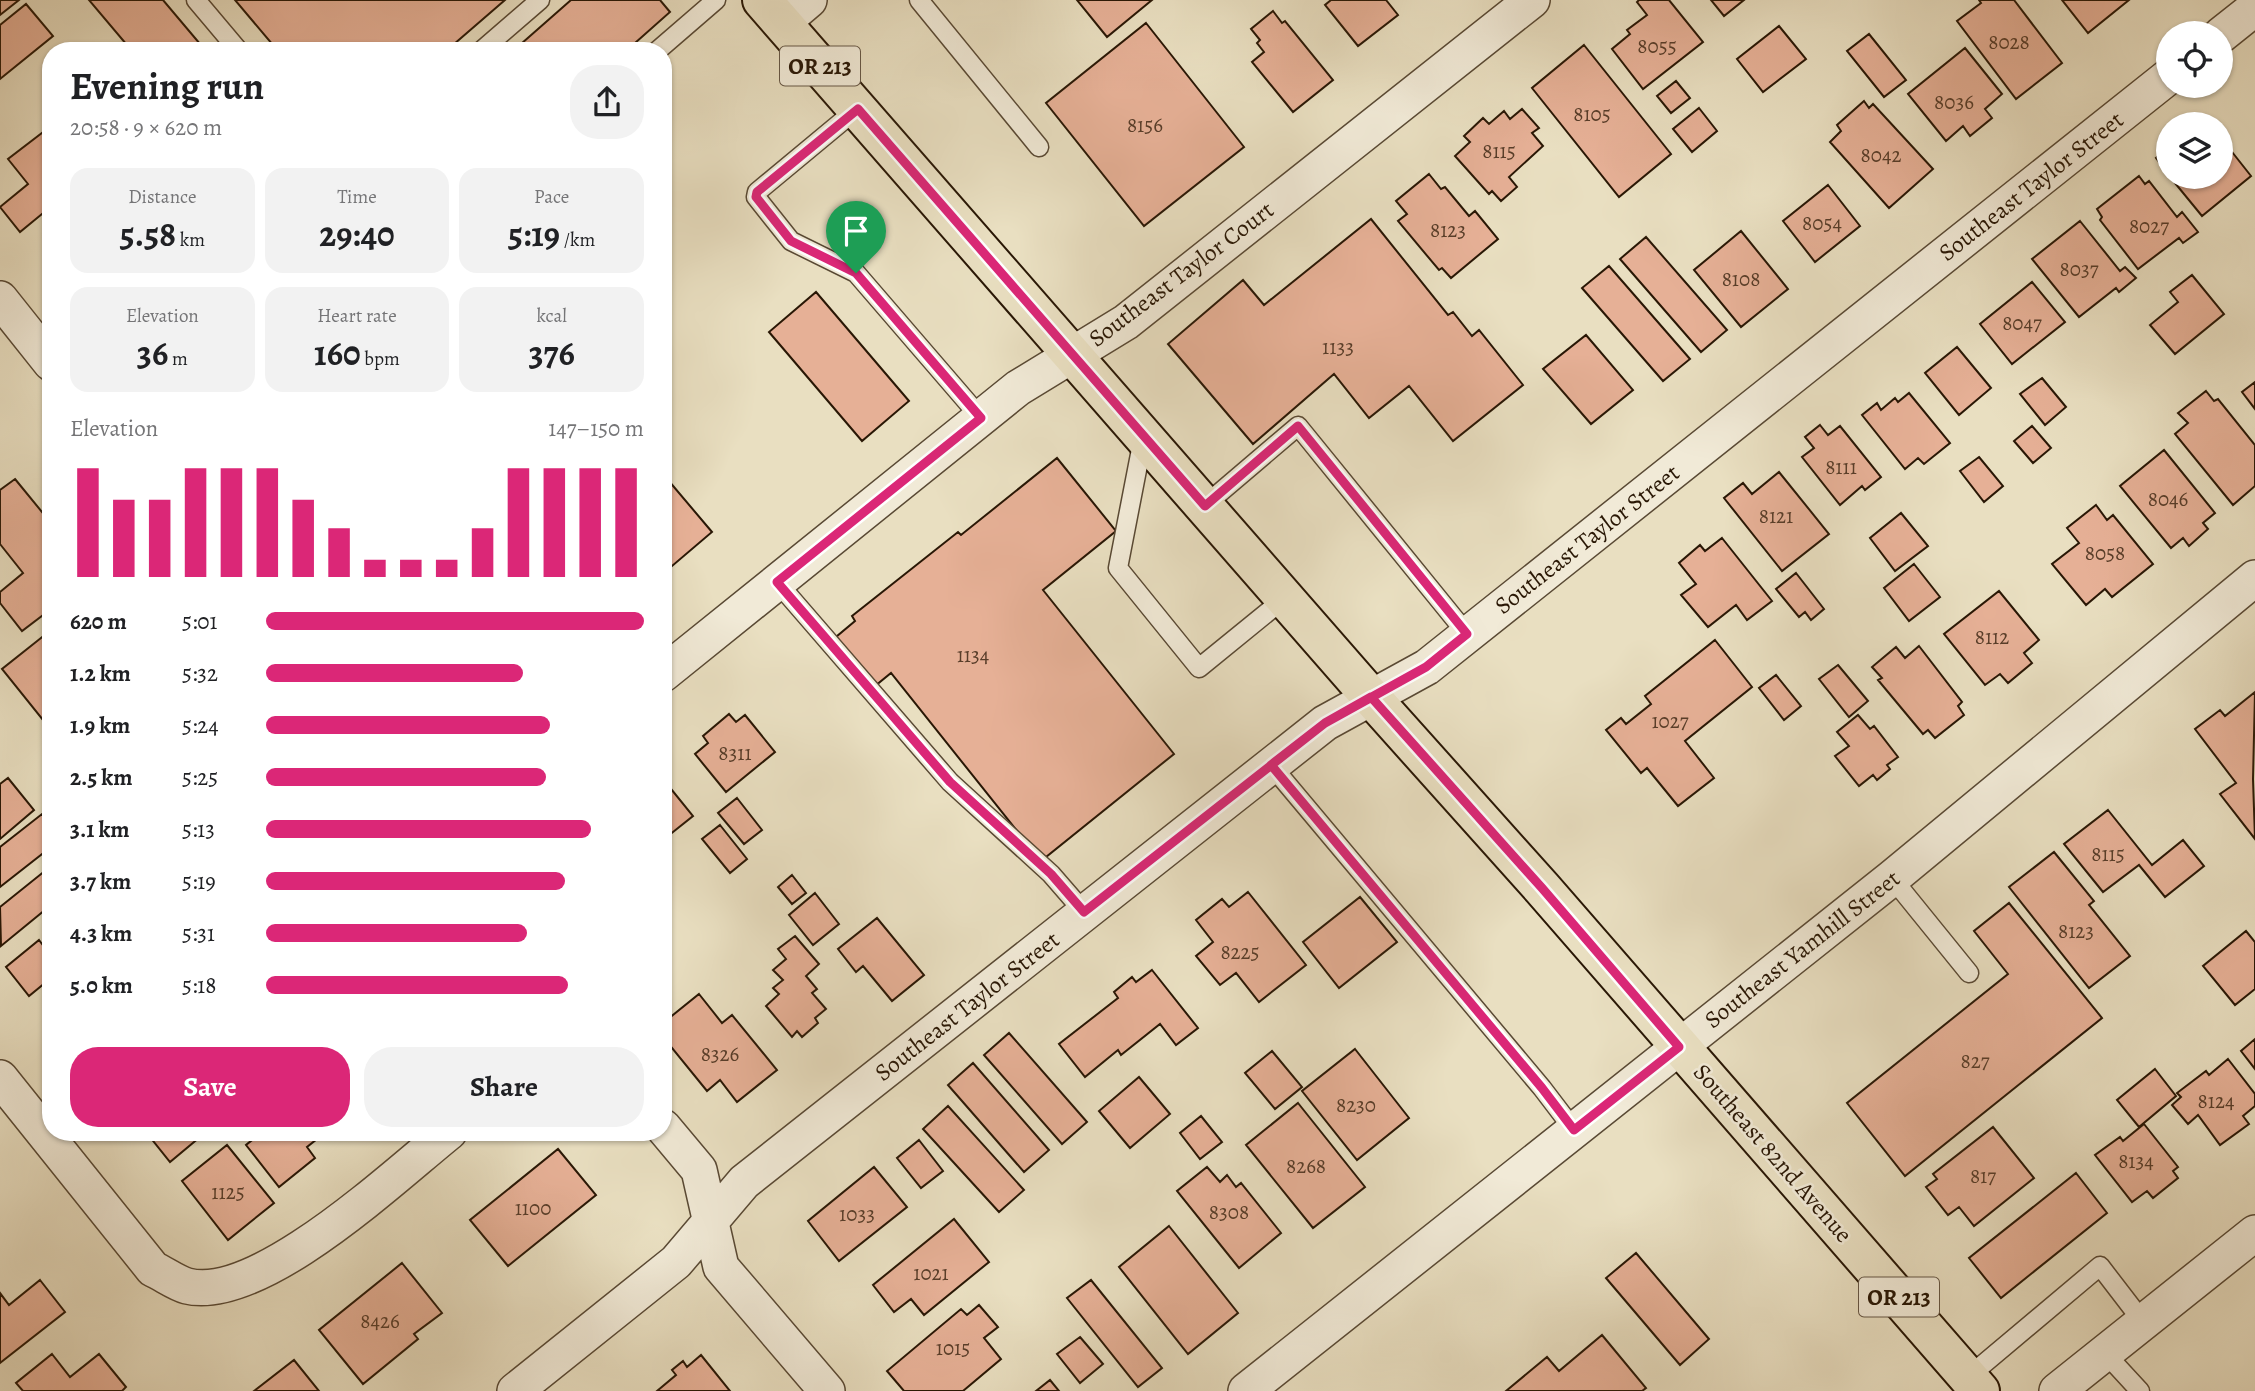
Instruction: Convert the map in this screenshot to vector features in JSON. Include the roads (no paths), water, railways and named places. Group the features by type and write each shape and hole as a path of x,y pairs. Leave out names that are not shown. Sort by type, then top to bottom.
{"main road":[{"name":"Southeast 82nd Avenue","path":"784,8 858,109 1974,1384"}],"street":[{"name":"Southeast Taylor Court","path":"672,667 1017,388 1126,322 1532,0"},
{"path":"2233,26 2255,8"},
{"name":"Southeast Taylor Street","path":"515,1391 676,1262 744,1182 1325,723 1426,667 2156,87"},
{"path":"0,299 42,352"},
{"name":"Southeast Yamhill Street","path":"1246,1391 1892,878 2255,578"},
{"path":"0,1078 42,1130"},
{"path":"672,1137 699,1170 721,1267 827,1391"},
{"path":"50,1141 153,1269 187,1286 215,1286 254,1276 304,1248 438,1141"},
{"path":"2057,1391 2255,1233"}],"lane":[{"path":"195,0 231,42"},
{"path":"491,42 540,0"},
{"path":"667,42 716,0"},
{"path":"919,0 1039,147"},
{"path":"858,109 757,192 756,197 791,241 856,273 981,418"},
{"path":"1205,506 1298,426 1467,634"},
{"path":"1143,436 1118,568 1199,668 1285,598"},
{"path":"777,582 950,782 1051,874 1084,912"},
{"path":"1271,765 1542,1088 1574,1130"},
{"path":"1892,878 1969,973"},
{"path":"1974,1384 2100,1266 2143,1322"},
{"path":"2104,1352 2140,1391"}]}
